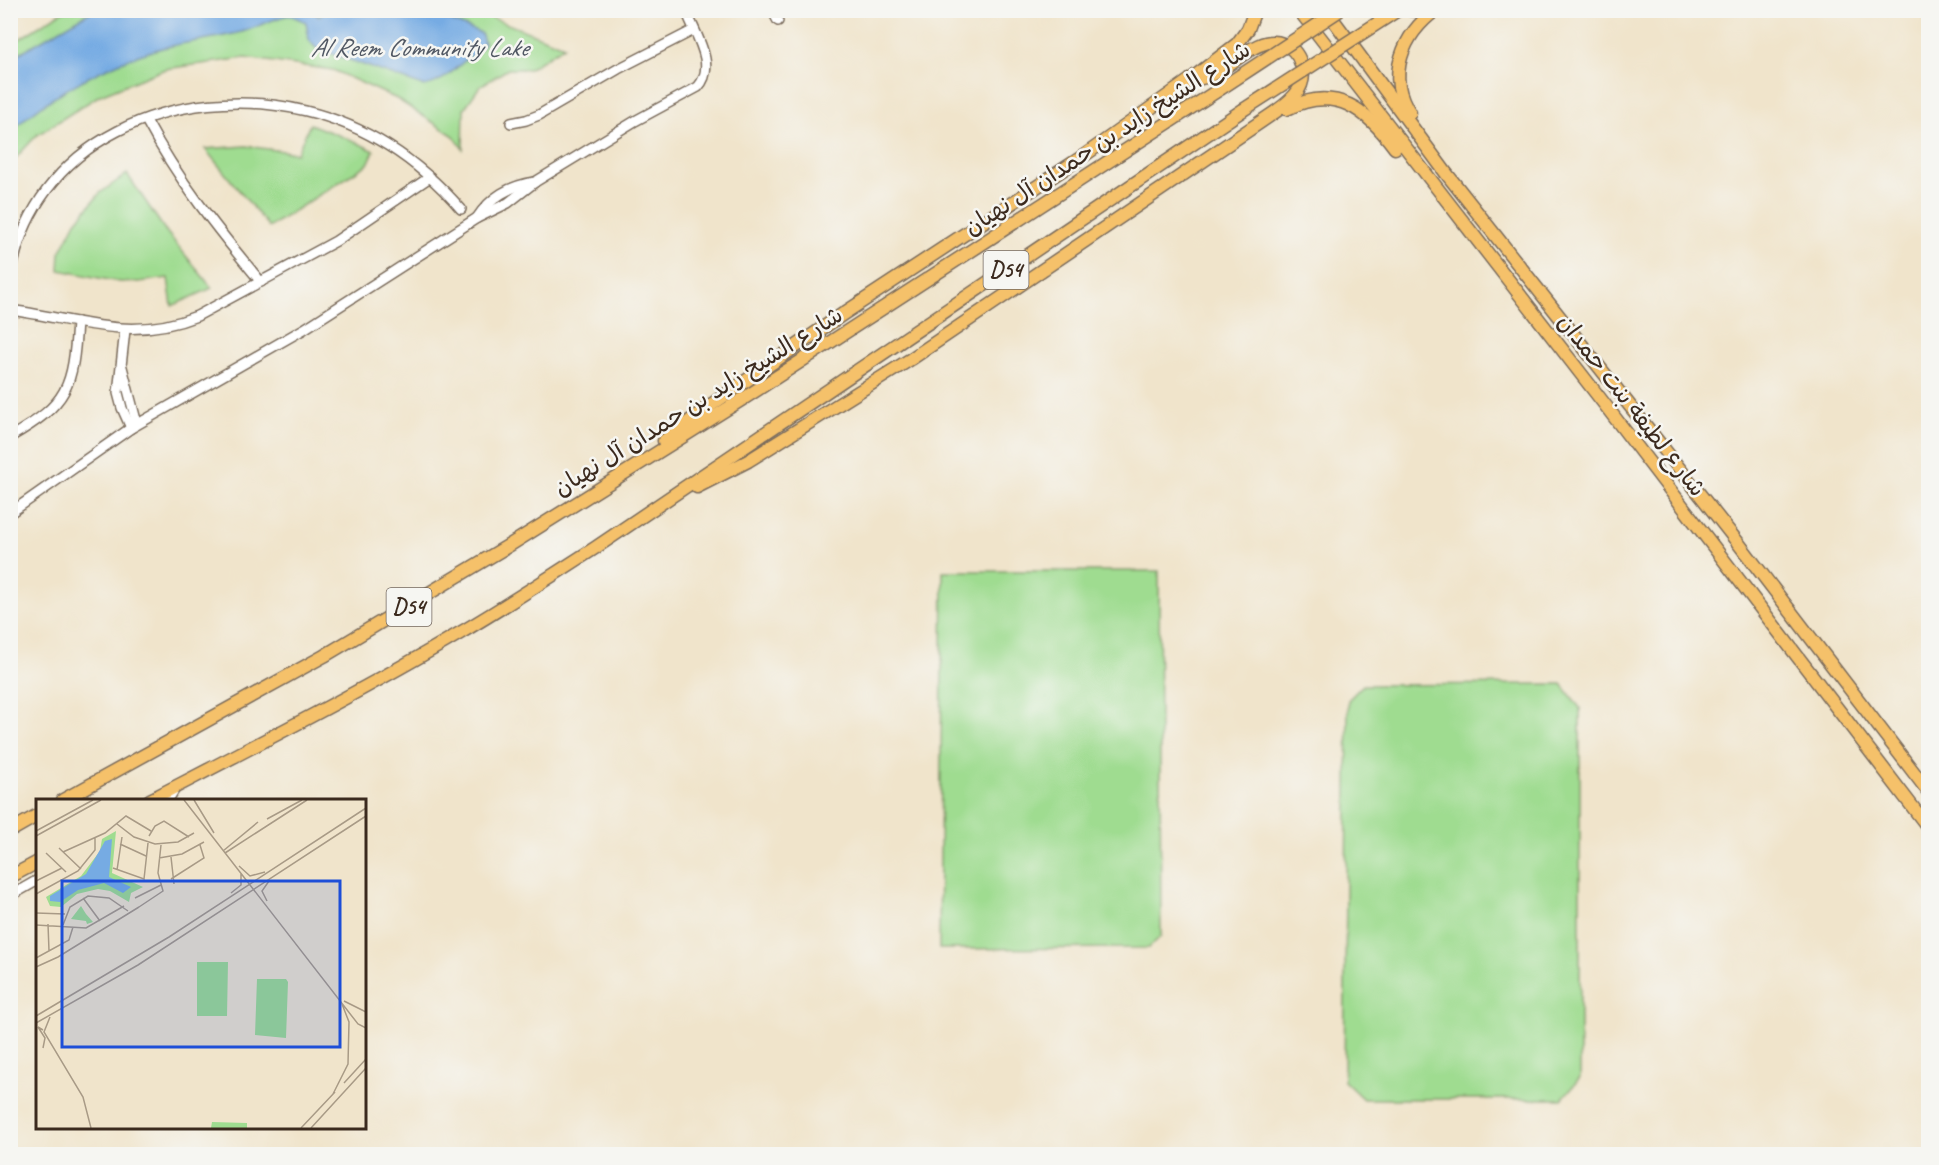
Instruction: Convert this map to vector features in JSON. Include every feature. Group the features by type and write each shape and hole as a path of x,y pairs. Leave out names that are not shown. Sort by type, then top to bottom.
{"main road":[{"path":"645,460 664,441 708,407 890,282 1082,157 1190,80 1237,44 1248,29 1256,10"},
{"name":"شارع لطيفة بنت حمدان","path":"1299,10 1929,827"},
{"name":"شارع لطيفة بنت حمدان","path":"1326,10 1446,173 1929,791"},
{"name":"شارع الشيخ زايد بن حمدان آل نهيان","path":"67,799 387,620 746,397 1341,10"},
{"name":"شارع الشيخ زايد بن حمدان آل نهيان","path":"154,799 252,748 459,633 595,548 1243,110 1398,10"},
{"path":"1410,10 1426,10"},
{"path":"1436,10 1418,25 1409,37 1400,57 1399,81 1405,105 1431,143 1446,173"},
{"path":"662,503 748,461 910,360 1288,102 1300,88 1303,68 1297,54 1290,48 1273,42 1263,43 1212,75 1190,80"},
{"path":"1259,123 1307,101 1327,99 1347,103 1370,117 1402,156 1434,185"},
{"path":"10,831 36,816"},
{"path":"10,877 36,863"}],"street":[{"path":"10,513 134,426 304,329 477,218 485,206 501,193 523,183 535,182 635,121 698,87 704,80 707,64 686,10"},
{"path":"772,10 778,21"},
{"path":"511,123 539,115 618,69 694,30"},
{"path":"10,281 17,233 40,199 66,168 98,142 177,109 219,103 260,103 307,111 347,125 374,137 399,153 430,177 461,209"},
{"path":"146,120 165,156 189,192 261,282"},
{"path":"10,310 125,330 162,328 180,323 336,241 430,177"},
{"path":"10,437 45,415 61,397 74,363 77,322"},
{"path":"125,330 122,408 134,426"},
{"path":"122,381 135,412 134,426"},
{"path":"169,799 176,787"},
{"path":"10,896 36,881"}],"green space":[{"path":"472,10 564,46 529,69 508,69 480,86 464,109 463,149 454,136 397,99 333,70 245,58 165,69 100,95 37,135 11,163 10,45 63,11"},
{"path":"310,124 374,151 368,164 269,227 205,149 246,146 297,153"},
{"path":"127,174 165,230 212,288 172,306 168,278 119,282 59,270 60,253 76,222 100,193"},
{"path":"943,571 1159,571 1161,936 1149,948 939,949"},
{"path":"1562,684 1580,708 1580,1078 1562,1099 1363,1099 1344,1081 1348,700 1363,685"}],"water":[{"name":"Al Reem Community Lake","path":"309,10 319,16 326,11 426,11 479,32 484,43 479,50 447,76 423,86 316,48 309,40 306,22 290,15 245,31 162,48 121,62 63,92 44,104 11,131 11,58 92,11"}]}
